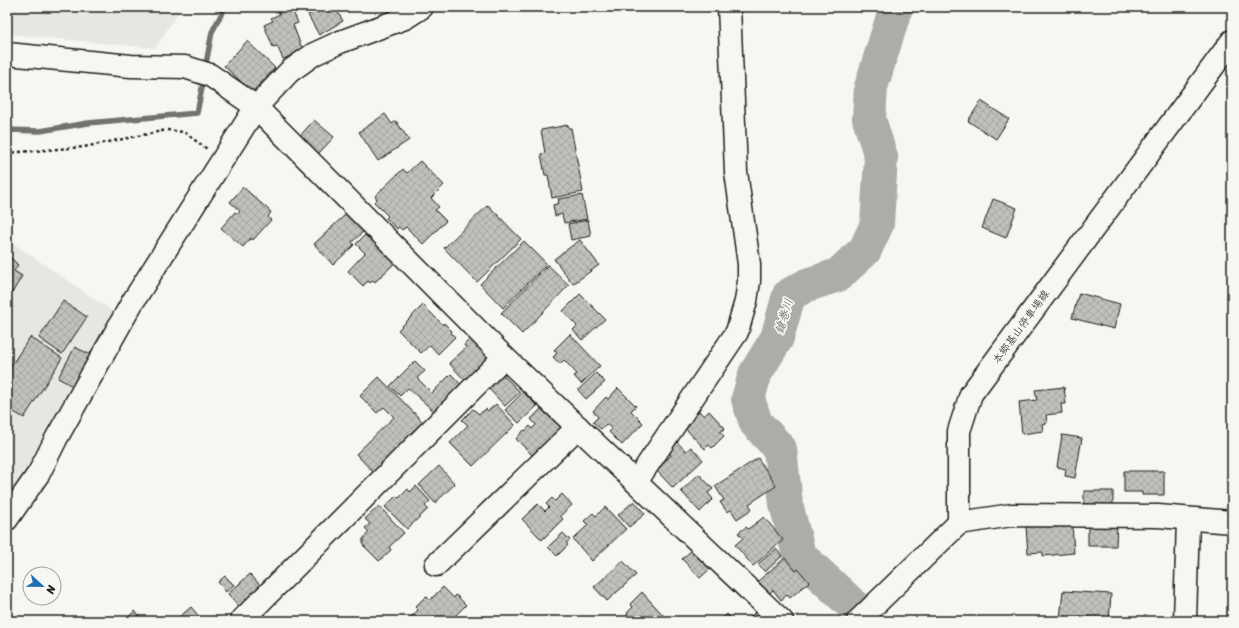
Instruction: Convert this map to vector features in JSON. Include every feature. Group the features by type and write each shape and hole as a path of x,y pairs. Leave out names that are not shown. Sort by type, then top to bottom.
{"street":[{"path":"7,519 39,473 56,439 132,303 256,107 290,71 314,54 340,42 405,18 422,7"},
{"path":"636,482 737,332 746,301 749,281 749,264 736,172 729,7"},
{"name":"本郷基山停車場線","path":"959,523 959,431 972,394 1232,41"},
{"path":"7,54 131,66 185,67 210,75 256,107 504,357 782,621"},
{"path":"241,621 504,357"},
{"path":"436,565 578,427"},
{"path":"858,621 959,523 1012,515 1158,516 1232,522"},
{"path":"1185,621 1188,518"}],"path":[{"path":"7,153 84,147 167,130 184,132 223,160"}],"shaded area":[{"path":"7,7 182,7 155,48 7,34"},
{"path":"7,239 118,315 7,512"}],"building":[{"path":"277,7 291,7 298,23 293,25 303,51 283,59 277,46 273,47 264,25 273,21 271,18 280,14"},
{"path":"322,7 335,7 343,21 319,35 308,15"},
{"path":"247,41 275,68 252,92 224,66"},
{"path":"981,101 1009,119 996,139 968,121"},
{"path":"385,114 392,124 396,121 409,140 378,161 359,132"},
{"path":"314,120 334,137 318,154 299,137"},
{"path":"568,125 569,128 571,128 583,192 552,198 548,175 545,175 541,154 545,153 541,130"},
{"path":"420,161 444,185 431,198 439,207 435,210 446,221 423,244 406,227 402,230 399,227 397,229 386,218 388,216 374,202 377,199 375,196 403,169 407,173"},
{"path":"243,187 271,212 268,217 271,220 253,240 251,238 243,247 221,228 235,212 238,214 240,211 230,202"},
{"path":"582,195 587,219 564,223 562,214 555,216 553,205 559,203 558,199"},
{"path":"993,199 1017,208 1006,238 982,228"},
{"path":"488,205 521,239 477,282 444,248"},
{"path":"346,214 363,232 352,242 354,245 333,265 314,244"},
{"path":"588,220 591,236 571,240 568,224"},
{"path":"365,235 368,238 370,235 397,261 375,282 373,280 370,283 368,281 363,286 348,271 365,253 356,244"},
{"path":"580,240 599,265 573,284 554,259"},
{"path":"524,241 547,264 503,308 480,284"},
{"path":"7,254 18,265 14,271 22,276 12,293 7,289"},
{"path":"548,265 569,285 522,334 501,313"},
{"path":"1079,293 1120,304 1114,329 1072,318"},
{"path":"580,294 605,319 582,340 573,330 577,326 563,311"},
{"path":"63,301 87,317 62,354 39,338"},
{"path":"423,305 443,325 444,323 452,331 451,333 455,337 438,354 430,345 421,353 398,330"},
{"path":"570,334 600,366 581,384 574,376 577,374 564,360 560,364 553,357 557,353 554,350"},
{"path":"30,337 62,358 24,418 7,408 7,372"},
{"path":"470,339 473,342 475,340 491,358 468,384 449,363 466,348 464,345"},
{"path":"75,347 93,356 76,388 58,378"},
{"path":"415,361 425,371 417,378 432,393 451,374 464,388 437,414 408,388 400,396 390,386"},
{"path":"596,373 605,382 586,399 578,390"},
{"path":"502,374 520,392 505,406 488,388"},
{"path":"379,377 423,422 411,433 414,437 400,451 398,448 373,472 356,454 394,417 384,407 377,413 360,396"},
{"path":"1064,387 1066,404 1061,404 1062,413 1046,415 1047,423 1042,424 1043,431 1022,434 1019,402 1037,400 1035,390"},
{"path":"618,388 636,406 631,411 643,423 622,445 609,432 612,429 606,424 601,429 593,422 598,417 593,411 606,397 608,399"},
{"path":"523,392 537,406 519,423 505,410"},
{"path":"496,404 515,425 473,466 450,443 468,425 462,420 473,409 479,414 486,409 488,411"},
{"path":"541,409 556,423 558,421 568,430 538,461 516,439 524,430 525,431 530,426 532,429 536,425 531,419"},
{"path":"699,411 704,416 709,411 725,428 720,432 724,436 712,448 709,445 705,449 683,426"},
{"path":"1062,435 1082,438 1075,478 1065,476 1066,469 1057,467"},
{"path":"677,442 686,451 691,447 703,460 673,488 656,470 671,455 668,451"},
{"path":"758,458 776,486 749,504 752,509 737,519 731,510 727,512 720,502 724,500 715,486"},
{"path":"439,466 455,484 435,503 419,485"},
{"path":"1124,471 1164,471 1164,495 1142,495 1142,492 1124,492"},
{"path":"699,474 713,489 708,493 713,499 700,512 681,491"},
{"path":"416,486 430,501 425,506 428,509 407,529 385,507 396,496 399,498 408,489 410,492"},
{"path":"1084,491 1113,491 1113,507 1084,507"},
{"path":"562,494 572,505 560,516 563,519 542,540 522,519 538,504 545,511 549,507 546,504 552,498 555,501"},
{"path":"634,501 645,514 629,527 618,515"},
{"path":"379,506 404,533 389,547 391,550 379,561 363,545 363,539 369,532 365,528 370,524 365,519"},
{"path":"605,507 626,529 592,561 573,539 588,525 584,521 593,513 596,516"},
{"path":"764,517 783,540 753,566 735,545 743,538 738,533 746,527 748,529"},
{"path":"1072,523 1074,553 1043,556 1043,552 1028,553 1026,527"},
{"path":"1088,523 1117,524 1116,546 1088,546"},
{"path":"563,533 570,540 566,543 568,545 557,556 548,547"},
{"path":"693,549 711,568 700,578 682,559"},
{"path":"776,549 782,556 765,572 758,564"},
{"path":"785,558 796,571 798,569 809,582 790,598 787,595 781,600 773,590 769,594 758,581"},
{"path":"623,561 636,575 607,601 594,587"},
{"path":"250,574 262,587 240,607 228,594"},
{"path":"225,576 234,585 226,592 218,582"},
{"path":"443,587 454,598 456,595 466,605 450,621 407,621 418,610 415,607 426,596 430,600"},
{"path":"1063,591 1111,594 1109,621 1073,621 1073,619 1060,619"},
{"path":"642,592 664,616 658,621 623,621 628,614 627,613 633,607 630,604"},
{"path":"191,607 203,621 178,621 177,619"},
{"path":"135,611 143,621 130,621 127,618"},
{"path":"754,613 761,621 746,621"},
{"path":"727,614 733,621 720,621"}],"waterway":[{"path":"205,69 212,32 225,7"},
{"name":"鎗巻川","path":"857,609 799,555 786,504 780,449 756,423 748,399 755,374 777,338 789,295 807,285 838,275 865,250 877,224 881,157 869,119 871,87 896,7"},
{"path":"7,130 40,131 88,123 197,113 204,78"}]}
